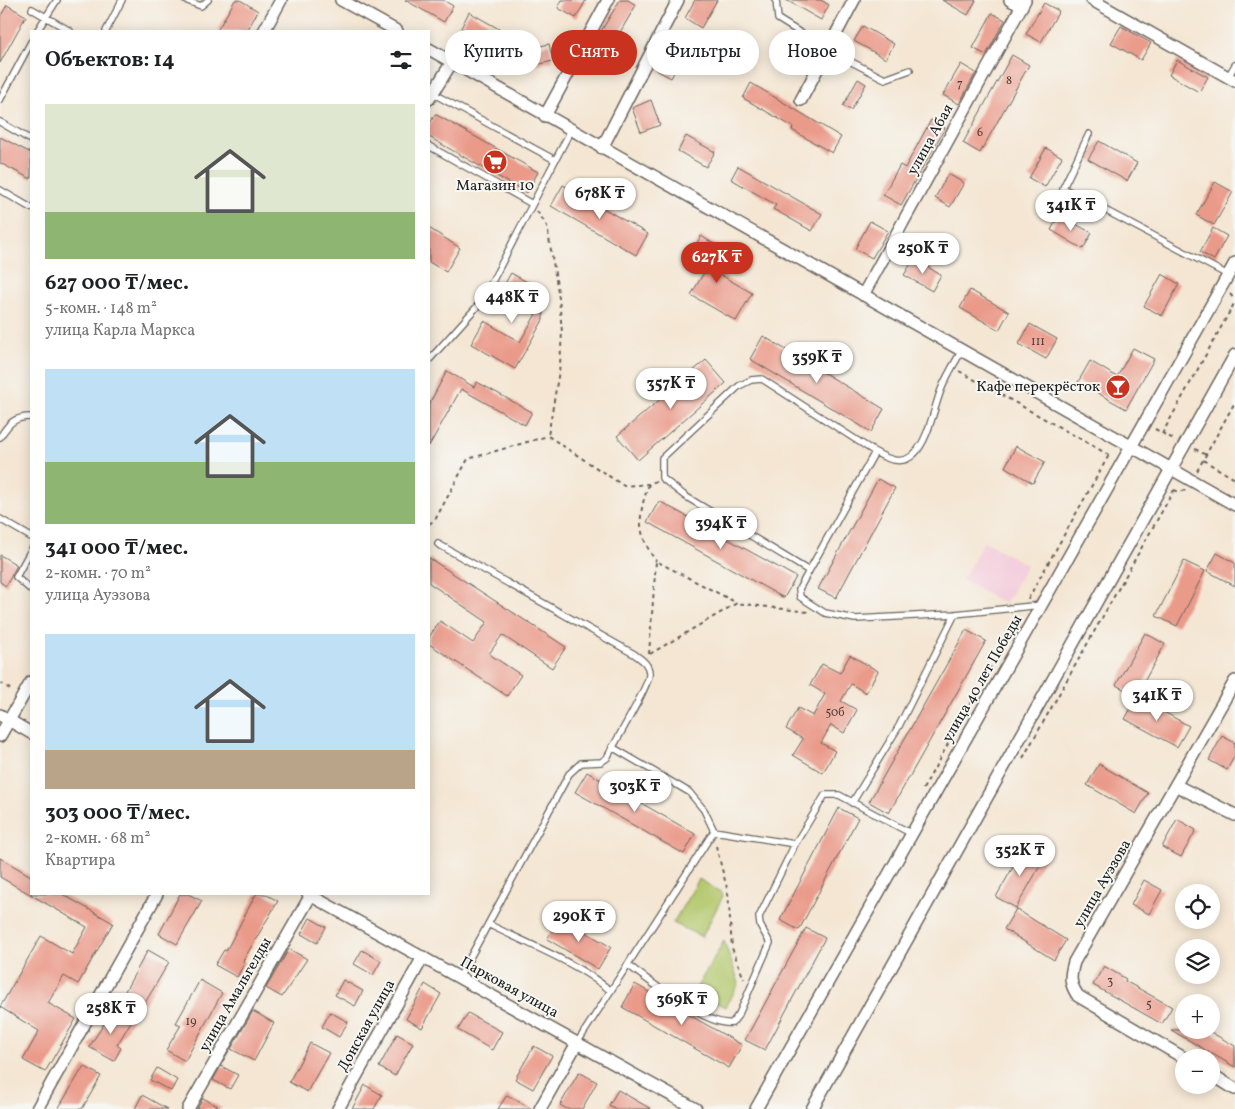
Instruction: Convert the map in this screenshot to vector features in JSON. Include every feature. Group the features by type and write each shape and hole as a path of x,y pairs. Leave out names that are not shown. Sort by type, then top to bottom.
{"street":[{"path":"265,30 281,0"},
{"path":"341,0 395,30"},
{"path":"545,116 608,0"},
{"path":"602,148 678,0"},
{"path":"838,30 854,0"},
{"path":"1010,0 1024,3"},
{"path":"1092,0 1232,79"},
{"name":"улица Абая","path":"863,295 1024,3"},
{"path":"430,50 445,58"},
{"path":"430,96 445,73"},
{"path":"474,75 960,352 1235,505"},
{"path":"801,100 814,75"},
{"name":"улица 40 лет Победы","path":"756,1109 1235,263"},
{"path":"812,1109 1235,355"},
{"name":"улица Ауэзова","path":"1175,1053 1078,996 1071,985 1070,976 1074,962 1177,786 1235,681"},
{"path":"0,736 5,718 23,697 30,684"},
{"path":"5,718 30,732"},
{"path":"1177,786 1235,815"},
{"path":"38,1109 156,895"},
{"name":"улица Амальгелды","path":"188,1109 309,895"},
{"name":"Парковая улица","path":"312,895 696,1109"},
{"name":"Донская улица","path":"338,1109 423,957"},
{"path":"540,1109 577,1043"},
{"path":"1220,1079 1235,1088"}],"lane":[{"path":"38,30 56,0"},
{"path":"107,30 122,0"},
{"path":"185,0 201,6 208,0"},
{"path":"776,0 778,19 796,30"},
{"path":"32,9 68,30"},
{"path":"0,100 30,44"},
{"path":"855,64 886,79 910,70"},
{"path":"1232,79 1235,65"},
{"path":"430,96 554,160"},
{"path":"0,122 30,139"},
{"path":"430,359 482,301 571,130"},
{"path":"1089,134 1064,188 1228,275"},
{"path":"430,147 532,204"},
{"path":"0,190 30,207"},
{"path":"809,572 685,496 662,478 662,458 739,386 756,378 762,379 891,461 913,456 922,444 942,388 960,352"},
{"path":"0,437 9,422 20,417 30,417"},
{"path":"875,452 799,589 800,596 825,612 855,619 955,614 1042,605"},
{"path":"0,519 30,537"},
{"path":"438,544 634,654 646,663 649,674 642,692 612,747 601,762 581,763 569,774 459,978"},
{"path":"30,552 16,577 30,589"},
{"path":"852,803 899,726 955,614"},
{"path":"612,747 689,792 704,810 712,833"},
{"path":"628,964 658,988 714,1020 727,1024 732,1023 739,1014 770,943 760,925 760,917 795,844 825,796 839,795 912,834"},
{"path":"712,833 795,844"},
{"path":"577,1043 712,833"},
{"path":"488,924 555,955 596,978 612,990"}],"path":[{"path":"532,204 547,226 559,298 562,332 560,364 548,436"},
{"path":"1162,434 1235,302"},
{"path":"952,367 1122,462"},
{"path":"1235,402 1203,460 1235,479"},
{"path":"548,436 624,486 649,484 662,478"},
{"path":"430,523 435,520 468,460 548,436"},
{"path":"920,794 1109,455"},
{"path":"649,484 640,509 641,529 648,549 656,561 737,603 791,612 825,612"},
{"path":"656,561 649,655 737,603"},
{"path":"0,683 23,697"},
{"path":"712,833 728,892 732,948 749,991"}],"shaded area":[{"path":"984,541 1027,565 1005,604 962,580"}],"green space":[{"path":"699,879 722,893 723,896 702,937 673,923"},
{"path":"724,941 739,983 726,1007 694,992"}],"building":[{"path":"235,0 240,0 258,11 248,30 218,30"},
{"path":"405,0 443,0 453,6 444,22"},
{"path":"562,0 586,0 576,18 558,8"},
{"path":"620,0 628,0 636,5 621,30 602,30"},
{"path":"695,0 717,0 701,28 685,18"},
{"path":"786,0 821,0 829,5 821,20"},
{"path":"942,0 976,0 968,15"},
{"path":"1044,3 1059,11 1041,42 1026,34"},
{"path":"7,5 26,16 0,63 0,17"},
{"path":"469,12 499,29 464,30 461,28"},
{"path":"992,13 1005,20 986,55 973,48"},
{"path":"863,26 894,44 886,59 855,42"},
{"path":"1121,26 1151,43 1141,60 1111,43"},
{"path":"549,44 551,61 541,64 541,46"},
{"path":"1012,55 1029,65 980,153 963,143"},
{"path":"1177,60 1208,77 1199,92 1169,75"},
{"path":"961,64 976,73 959,104 943,95"},
{"path":"858,79 866,84 851,110 843,106"},
{"path":"751,83 841,137 832,153 792,130 793,127 743,98"},
{"path":"651,100 660,125 641,132 632,108"},
{"path":"435,114 538,172 527,193 430,138 430,123"},
{"path":"931,120 945,128 901,205 883,195 900,165 905,168"},
{"path":"686,136 715,152 706,167 678,151"},
{"path":"0,137 30,152 30,178 0,163"},
{"path":"1099,141 1137,163 1127,181 1088,159"},
{"path":"1046,148 1062,157 1045,187 1029,178"},
{"path":"738,166 822,214 812,231 773,209 776,205 731,179"},
{"path":"948,174 964,183 950,207 935,198"},
{"path":"1215,182 1233,192 1214,225 1196,215"},
{"path":"563,185 648,234 636,255 551,206"},
{"path":"1059,215 1092,233 1083,249 1051,230"},
{"path":"870,221 888,231 872,258 855,249"},
{"path":"1213,228 1227,236 1214,260 1200,252"},
{"path":"430,229 460,248 446,272 430,263"},
{"path":"701,236 719,247 707,267 752,293 736,321 691,295 706,269 688,258"},
{"path":"914,259 941,275 932,291 904,275"},
{"path":"511,273 543,291 543,320 515,369 471,344 484,321 520,342 536,314 499,294"},
{"path":"1162,274 1179,284 1162,316 1144,306"},
{"path":"970,290 1009,312 999,330 960,308"},
{"path":"1030,324 1057,339 1046,359 1019,344"},
{"path":"763,336 884,409 871,432 750,359"},
{"path":"1133,348 1154,359 1126,409 1078,382 1090,361 1117,377"},
{"path":"706,360 726,383 638,460 617,436"},
{"path":"447,371 474,387 477,382 532,412 525,425 461,389 430,444 430,402"},
{"path":"1016,446 1045,462 1033,483 1005,467"},
{"path":"878,479 895,488 836,598 818,589"},
{"path":"659,501 796,577 784,598 647,522"},
{"path":"1217,553 1235,563 1235,586 1207,571"},
{"path":"0,555 17,565 6,586 0,582"},
{"path":"430,559 566,647 552,668 502,635 489,654 521,675 507,696 430,645 430,636 440,621 473,643 487,622 430,584"},
{"path":"1184,561 1205,571 1177,626 1156,616"},
{"path":"966,630 986,641 889,813 869,802"},
{"path":"1145,633 1165,644 1136,696 1116,685"},
{"path":"850,655 878,671 866,693 851,684 841,701 857,710 844,733 831,725 821,743 835,751 823,773 793,755 803,739 786,729 798,708 813,716 825,694 810,685 822,664 840,673"},
{"path":"1137,697 1189,726 1177,747 1125,719"},
{"path":"1222,736 1235,743 1235,755 1227,770 1209,760"},
{"path":"1099,764 1148,793 1136,814 1087,785"},
{"path":"587,772 695,834 684,854 575,792"},
{"path":"839,808 858,818 799,930 780,920"},
{"path":"1177,819 1196,830 1181,857 1162,847"},
{"path":"1025,846 1045,857 1016,908 996,897"},
{"path":"0,858 30,875 30,894 0,877"},
{"path":"1144,880 1162,890 1149,914 1131,905"},
{"path":"31,895 64,895 113,923 78,984 64,976 48,1003 76,1019 45,1072 23,1060 39,1031 0,1007 41,936 72,954 87,927"},
{"path":"179,895 190,895 202,901 177,944 159,934"},
{"path":"255,895 267,895 278,901 243,961 245,962 237,977 215,965 224,950 226,951"},
{"path":"1016,909 1066,940 1054,960 1004,929"},
{"path":"560,917 611,947 598,969 547,939"},
{"path":"310,918 326,927 317,943 301,934"},
{"path":"806,928 825,938 765,1050 745,1040"},
{"path":"289,949 307,959 282,997 266,988"},
{"path":"148,950 169,962 145,1003 125,991"},
{"path":"362,950 381,961 373,975 354,964"},
{"path":"1104,966 1126,979 1125,981 1172,1007 1162,1024 1093,985"},
{"path":"200,980 222,993 185,1061 166,1050 181,1025 176,1023"},
{"path":"343,980 363,991 355,1006 335,995"},
{"path":"425,984 441,994 422,1028 406,1019"},
{"path":"635,984 742,1045 729,1068 622,1007"},
{"path":"113,1010 132,1020 117,1045 121,1048 114,1061 89,1047"},
{"path":"253,1011 274,1023 254,1061 231,1049"},
{"path":"330,1012 348,1022 339,1037 322,1027"},
{"path":"468,1013 502,1032 492,1050 458,1030"},
{"path":"397,1034 413,1043 395,1076 379,1067"},
{"path":"1220,1037 1235,1046 1235,1067 1220,1058 1220,1049 1204,1049 1187,1039 1220,1039"},
{"path":"310,1043 329,1053 307,1092 289,1082"},
{"path":"534,1046 552,1056 533,1089 515,1079"},
{"path":"84,1066 101,1076 82,1109 58,1109"},
{"path":"221,1066 238,1075 230,1089 213,1080"},
{"path":"157,1068 177,1080 171,1091 150,1080"},
{"path":"579,1072 597,1082 582,1109 567,1109 560,1105"},
{"path":"365,1085 382,1095 374,1109 352,1109"},
{"path":"618,1090 651,1109 616,1109 609,1105"},
{"path":"142,1095 167,1109 135,1109"},
{"path":"507,1095 532,1109 498,1109"},
{"path":"203,1098 223,1109 197,1109"}],"place":[{"name":"Магазин 10","path":"495,162"},
{"name":"Кафе перекрёсток","path":"1118,387"}]}
